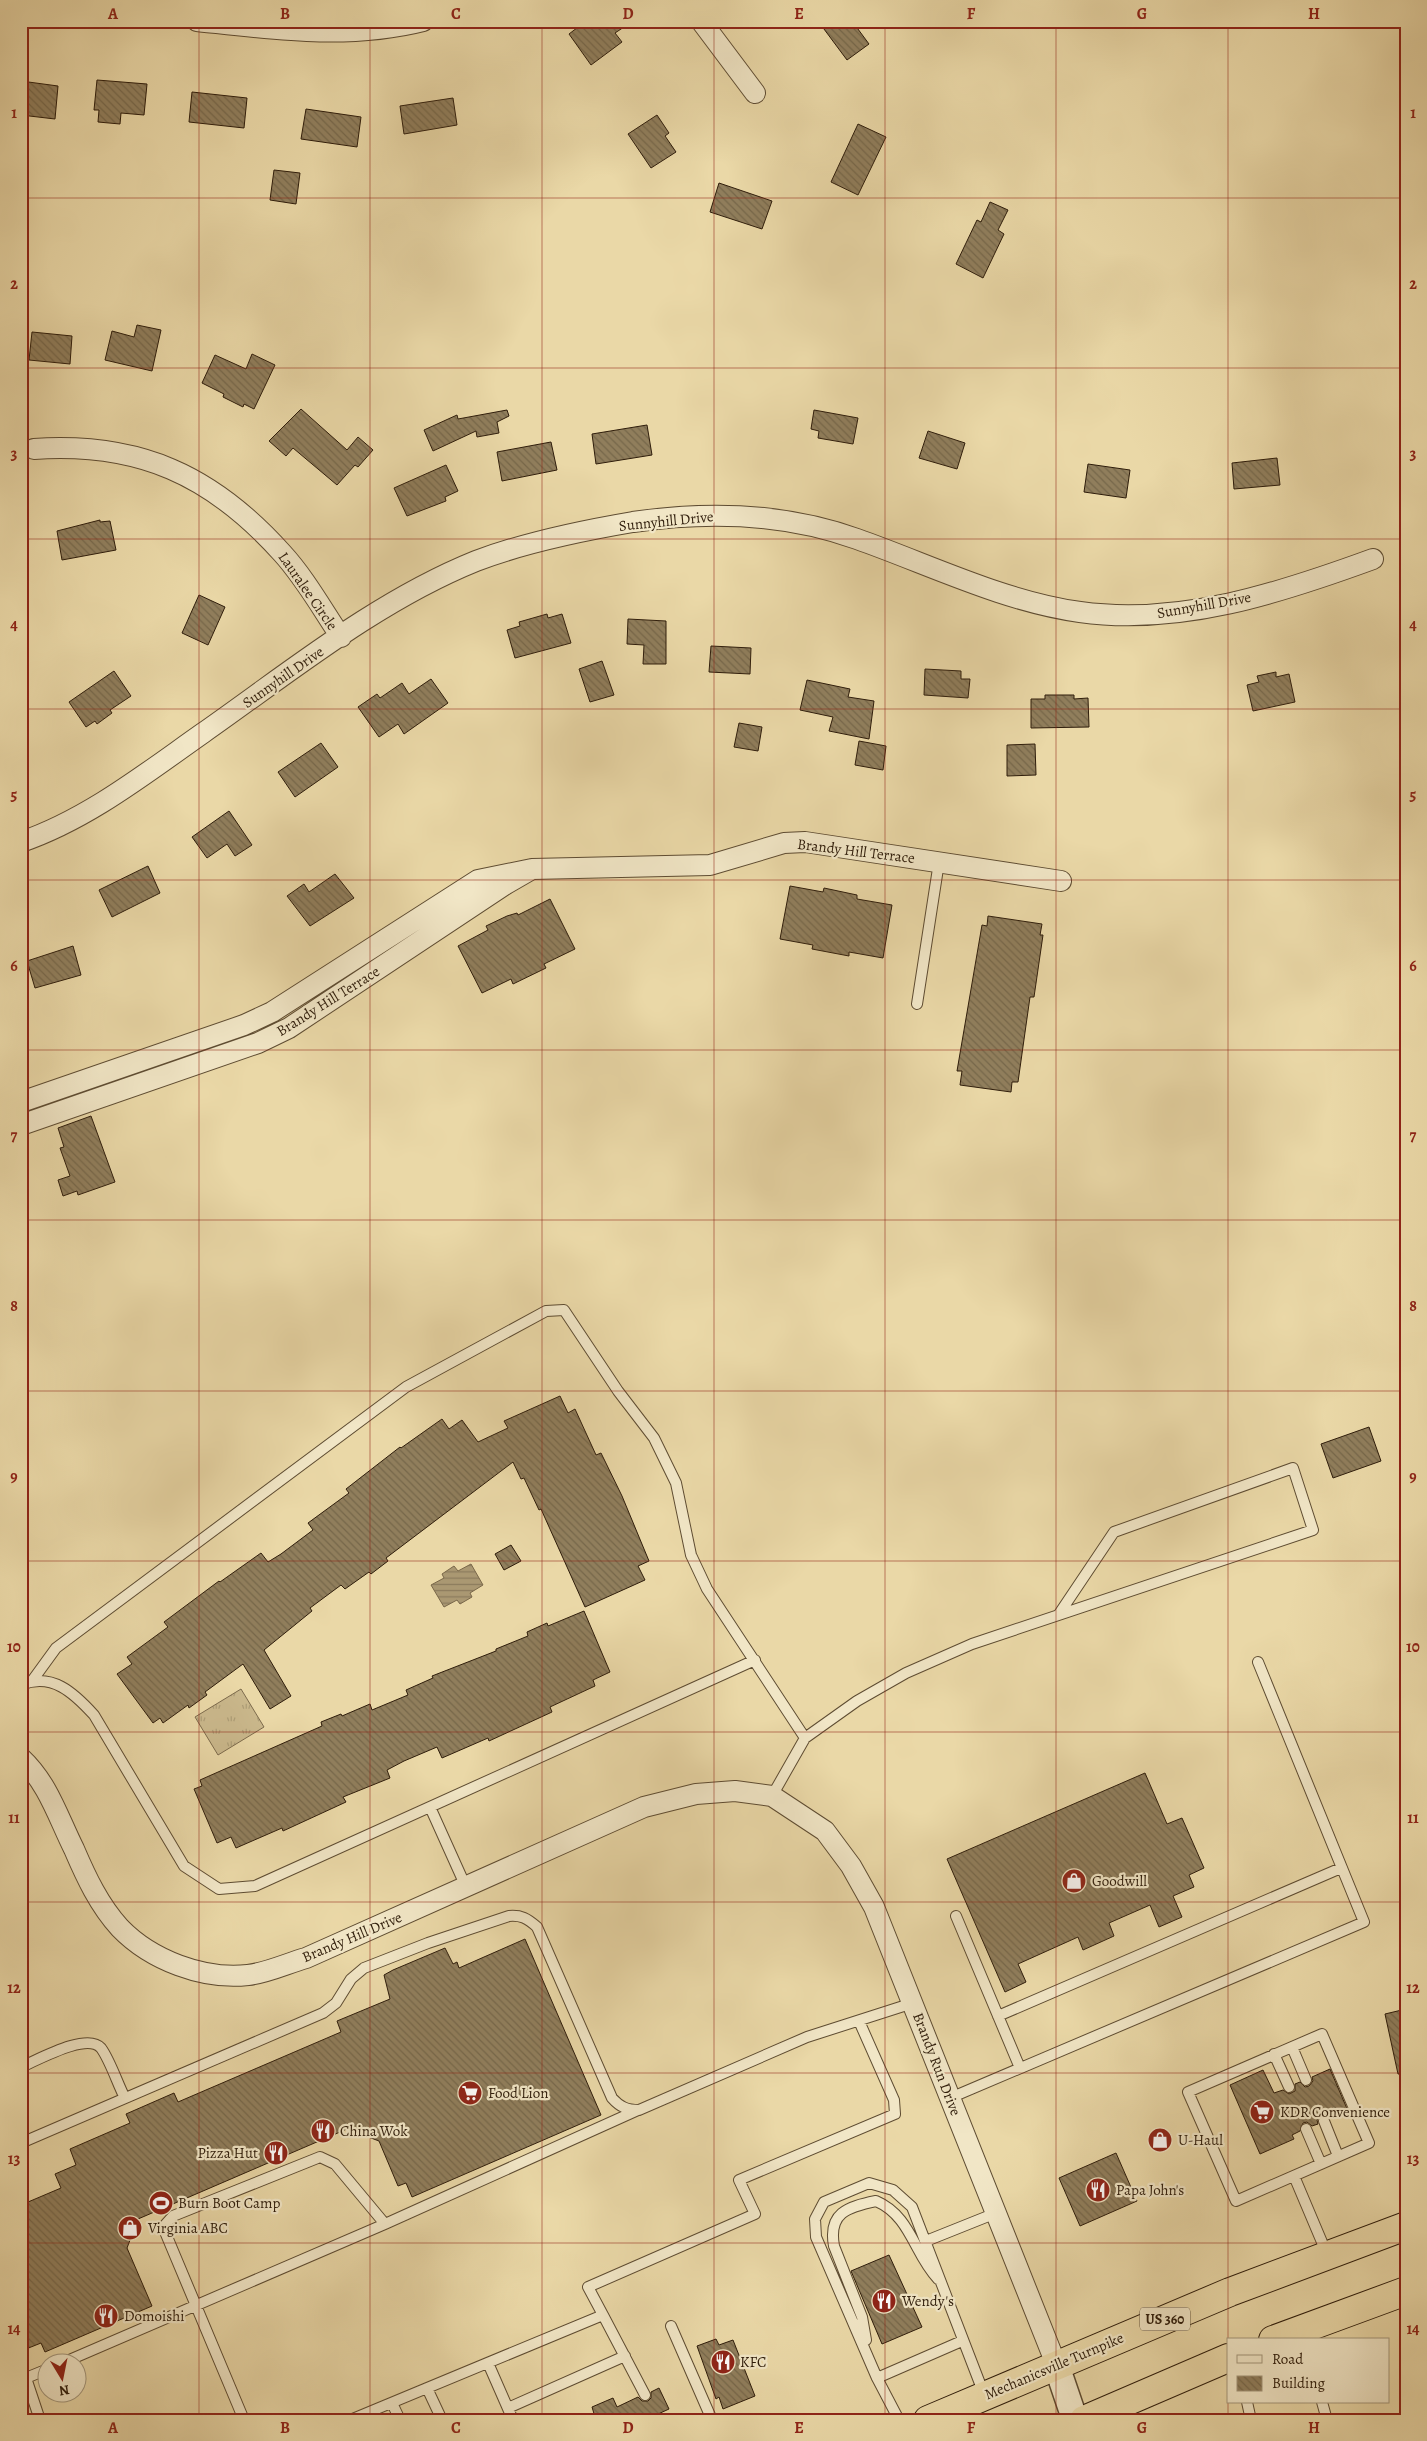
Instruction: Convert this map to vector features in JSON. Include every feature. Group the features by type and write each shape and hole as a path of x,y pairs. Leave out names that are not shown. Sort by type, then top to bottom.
{"highway":[{"name":"Mechanicsville Turnpike","path":"928,2420 1056,2364 1327,2254 1406,2226"},
{"path":"1282,2338 1306,2333 1406,2290"},
{"path":"1084,2420 1227,2358"}],"street":[{"path":"197,21 301,32 360,32 423,21"},
{"path":"701,21 755,93"},
{"name":"Lauralee Circle","path":"34,449 70,447 106,450 141,457 181,473 212,492 253,523 283,553 299,573 341,637"},
{"name":"Sunnyhill Drive","path":"21,842 68,821 129,785 341,637 408,594 475,562 573,533 636,522 714,515 759,517 795,522 854,537 1037,604 1080,612 1124,616 1167,614 1237,601 1306,583 1373,559"},
{"name":"Brandy Hill Terrace","path":"21,1102 244,1026 272,1012 478,880 532,869 710,865 784,843 805,842 1061,881"},
{"name":"Brandy Hill Terrace","path":"21,1126 258,1043 289,1028 506,884 532,869"},
{"name":"Brandy Hill Drive","path":"21,1758 36,1772 49,1795 94,1893 120,1928 150,1952 188,1968 210,1974 249,1975 306,1958 644,1807 696,1794 735,1791 772,1796"},
{"name":"Brandy Run Drive","path":"772,1796 825,1831 851,1866 874,1906 1056,2364"},
{"path":"1056,2364 1075,2420"}],"lane":[{"path":"917,1004 939,862"},
{"path":"32,1681 56,1648 406,1387 546,1312 564,1310 618,1391 654,1438 676,1483 691,1555 707,1589 806,1738"},
{"path":"772,1796 806,1738 857,1701 906,1673 972,1644 1313,1530 1293,1468 1114,1532 1059,1614"},
{"path":"21,1686 32,1681 52,1681 74,1694 94,1715 184,1866 219,1889 255,1886 755,1660"},
{"path":"950,2098 1364,1922 1258,1662"},
{"path":"430,1807 466,1887"},
{"path":"998,2016 1341,1868"},
{"path":"21,2143 323,2013 336,2003 351,1979 364,1968 428,1943 509,1916 518,1915 528,1919 537,1926 612,2098 619,2105 629,2110 639,2110"},
{"path":"956,1916 1020,2068"},
{"path":"82,2354 195,2304 385,2224 639,2110 808,2038 913,2003"},
{"path":"645,2394 588,2287 755,2214 739,2180 895,2114 894,2100 859,2021"},
{"path":"1322,2034 1370,2143 1236,2201 1188,2092 1274,2054 1322,2034"},
{"path":"21,2067 80,2042 93,2042 101,2048 125,2098"},
{"path":"1292,2047 1306,2080"},
{"path":"1274,2054 1289,2087"},
{"path":"1324,2121 1338,2156"},
{"path":"1306,2129 1321,2164"},
{"path":"244,2420 163,2227 173,2216 320,2157 335,2164 385,2224"},
{"path":"1294,2176 1327,2254"},
{"path":"900,2420 877,2378 869,2355 816,2236 815,2219 824,2202 869,2184 893,2190 912,2207 962,2341 985,2395"},
{"path":"869,2355 862,2317 834,2246 832,2234 834,2221 841,2214 876,2201 890,2209 909,2230 926,2267 942,2284"},
{"path":"926,2241 996,2213"},
{"path":"350,2420 603,2315"},
{"path":"671,2326 712,2420"},
{"path":"877,2378 962,2341"},
{"path":"508,2408 625,2356"},
{"path":"488,2363 513,2420"},
{"path":"38,2373 23,2379 40,2420"},
{"path":"427,2388 442,2420"},
{"path":"392,2403 400,2420"},
{"path":"1247,2404 1251,2420"},
{"path":"1323,2404 1327,2420"}],"green space":[{"path":"241,1689 264,1727 218,1755 195,1717"}],"shaded area":[{"path":"471,1564 483,1585 470,1593 472,1597 460,1604 457,1600 444,1607 431,1585 444,1578 442,1574 454,1566 458,1571"}],"building":[{"path":"586,21 633,21 615,33 622,42 591,65 569,34"},
{"path":"818,21 852,21 869,44 847,60"},
{"path":"97,80 147,84 144,115 121,113 120,124 98,122 99,110 94,110"},
{"path":"21,81 58,86 55,119 21,115"},
{"path":"192,92 247,98 244,128 189,122"},
{"path":"453,98 457,125 404,134 400,106"},
{"path":"306,109 361,117 357,147 301,139"},
{"path":"657,115 669,133 665,136 676,152 651,168 628,134"},
{"path":"858,124 886,137 858,195 831,182"},
{"path":"274,170 300,173 296,204 270,200"},
{"path":"719,183 772,201 762,229 710,212"},
{"path":"990,202 1008,210 998,230 1004,234 983,278 956,264 977,220 981,222"},
{"path":"137,325 161,330 152,371 105,360 112,331 134,337"},
{"path":"32,332 72,336 70,364 29,360"},
{"path":"252,354 275,365 254,409 244,404 243,407 223,397 224,394 202,383 215,355 246,369"},
{"path":"301,409 347,450 358,437 373,450 358,467 355,465 337,485 293,448 286,456 269,441"},
{"path":"507,410 509,416 497,422 499,433 477,437 476,431 433,451 424,430 457,415 458,419"},
{"path":"814,410 858,418 853,444 818,438 819,431 811,429"},
{"path":"647,425 652,455 596,464 592,434"},
{"path":"928,431 965,443 957,469 919,458"},
{"path":"551,442 557,470 502,481 497,452"},
{"path":"1277,458 1280,485 1234,489 1232,463"},
{"path":"1088,464 1130,470 1126,498 1084,492"},
{"path":"446,465 458,491 445,497 446,501 407,516 394,488"},
{"path":"100,520 100,522 110,521 116,550 62,560 57,531"},
{"path":"199,595 225,607 208,645 182,633"},
{"path":"547,614 548,618 562,614 571,643 515,658 507,630 520,626 519,622"},
{"path":"628,619 666,621 666,664 643,664 644,645 627,644"},
{"path":"711,646 751,648 750,674 709,672"},
{"path":"602,661 614,695 590,702 579,669"},
{"path":"925,669 961,671 961,679 970,679 968,698 924,695"},
{"path":"114,671 131,696 110,710 112,713 97,724 95,721 86,727 69,702"},
{"path":"1276,672 1276,677 1289,674 1295,702 1253,711 1247,685 1259,682 1257,676"},
{"path":"431,679 448,703 404,734 398,724 379,737 358,707 377,694 380,698 402,683 409,694"},
{"path":"807,680 850,689 848,697 874,701 869,739 829,731 833,717 800,710"},
{"path":"1045,695 1074,695 1074,699 1088,698 1089,727 1031,728 1031,699 1045,699"},
{"path":"739,723 762,727 758,751 734,747"},
{"path":"859,741 886,746 883,770 855,765"},
{"path":"321,743 338,767 295,797 278,772"},
{"path":"1035,744 1036,775 1007,776 1007,745"},
{"path":"229,811 252,845 235,856 227,844 207,858 192,837"},
{"path":"148,866 160,893 112,917 99,890"},
{"path":"335,874 354,898 310,926 287,896 304,884 309,892"},
{"path":"790,886 823,892 824,888 857,895 857,899 892,905 883,958 849,952 849,956 812,949 813,945 780,939"},
{"path":"550,899 575,949 544,964 546,968 513,984 511,979 482,993 458,946 488,930 486,926 507,916 517,913 518,915"},
{"path":"988,916 1042,924 1040,935 1043,935 1034,997 1030,997 1018,1082 1012,1082 1011,1092 960,1085 962,1071 957,1071 982,925 987,926"},
{"path":"73,946 81,975 35,988 27,961"},
{"path":"91,1116 115,1182 78,1195 77,1191 63,1196 58,1180 70,1176 60,1148 64,1147 58,1128"},
{"path":"560,1396 568,1413 575,1409 596,1455 601,1453 622,1496 649,1561 638,1566 645,1580 585,1607 541,1509 539,1510 524,1478 521,1479 513,1462 386,1558 388,1561 371,1574 369,1572 345,1589 341,1585 310,1608 312,1611 264,1650 291,1696 270,1709 243,1664 205,1692 207,1695 189,1708 188,1705 163,1723 160,1718 153,1723 117,1674 132,1664 127,1657 168,1627 164,1622 219,1581 261,1553 268,1562 281,1554 313,1530 308,1523 349,1493 346,1489 400,1447 442,1419 449,1429 462,1420 478,1442 508,1428 504,1421"},
{"path":"1369,1427 1381,1461 1333,1478 1321,1444"},
{"path":"511,1545 521,1561 504,1570 495,1554"},
{"path":"584,1611 610,1672 593,1680 595,1686 550,1707 552,1712 489,1741 488,1738 442,1758 437,1747 404,1761 387,1770 390,1778 343,1797 346,1802 283,1831 282,1828 236,1848 231,1837 217,1843 194,1789 202,1786 200,1780 322,1726 321,1722 341,1714 342,1716 370,1704 372,1710 408,1695 406,1690 433,1678 432,1676 496,1651 496,1649 528,1636 527,1632 547,1623 548,1626"},
{"name":"Goodwill","path":"1145,1773 1167,1824 1182,1818 1204,1868 1189,1875 1194,1887 1173,1896 1182,1917 1159,1927 1150,1905 1109,1923 1114,1936 1083,1950 1078,1937 1018,1964 1026,1982 1005,1992 947,1859"},
{"path":"525,1939 601,2115 412,2197 406,2183 398,2186 379,2141 347,2129 138,2219 127,2248 152,2306 45,2352 41,2343 21,2351 21,2205 61,2188 55,2174 76,2165 70,2149 130,2123 126,2114 174,2093 178,2102 341,2032 337,2021 390,1999 384,1975 393,1970 445,1948 453,1964 457,1962 459,1968"},
{"path":"1406,2009 1406,2074 1398,2074 1385,2014"},
{"path":"1330,2069 1348,2111 1330,2118 1325,2114 1321,2115 1317,2120 1318,2124 1312,2126 1307,2122 1303,2123 1300,2131 1292,2135 1294,2139 1260,2154 1230,2085 1263,2070 1274,2093 1283,2090 1289,2094 1295,2091 1295,2084 1300,2082 1305,2087 1309,2086 1313,2081 1312,2077"},
{"name":"Papa John's","path":"1116,2153 1137,2201 1080,2226 1059,2178"},
{"name":"Wendy's","path":"889,2255 922,2327 882,2344 851,2271"},
{"name":"KFC","path":"716,2339 719,2345 733,2340 755,2396 723,2409 719,2397 716,2399 697,2346"},
{"path":"659,2388 669,2409 645,2420 588,2420 595,2417 592,2407 613,2398 617,2407 638,2397 642,2401 648,2401 651,2398 651,2392"}],"place":[{"name":"Goodwill","path":"1074,1881"},
{"name":"Food Lion","path":"470,2093"},
{"name":"KDR Convenience","path":"1262,2112"},
{"name":"China Wok","path":"323,2131"},
{"name":"U-Haul","path":"1160,2140"},
{"name":"Pizza Hut","path":"276,2153"},
{"name":"Papa John's","path":"1098,2190"},
{"name":"Burn Boot Camp","path":"161,2203"},
{"name":"Virginia ABC","path":"130,2228"},
{"name":"Wendy's","path":"884,2301"},
{"name":"Domoishi","path":"106,2316"},
{"name":"KFC","path":"723,2362"}]}
